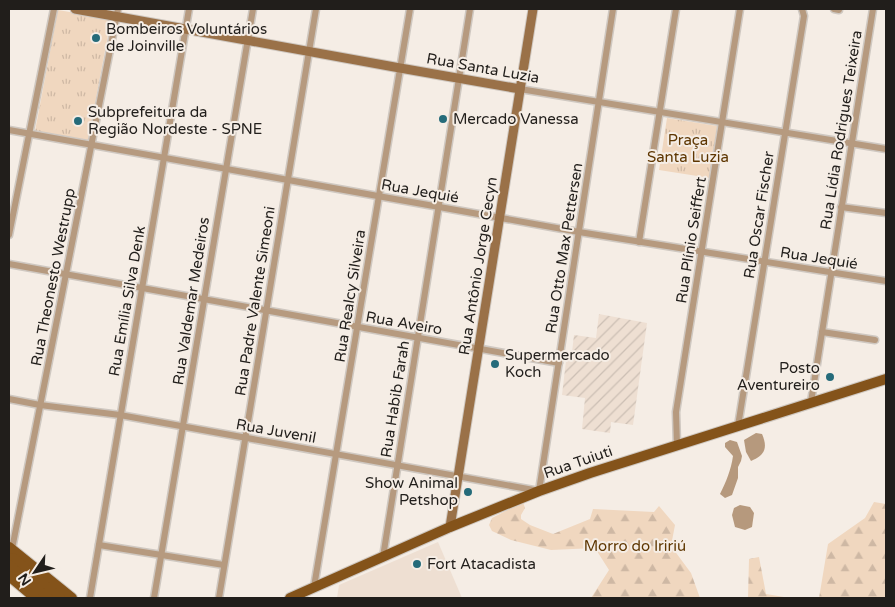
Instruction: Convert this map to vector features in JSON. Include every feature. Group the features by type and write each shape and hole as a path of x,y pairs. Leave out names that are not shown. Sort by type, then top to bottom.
{"main road":[{"name":"Rua Tuiuti","path":"290,598 450,527 539,491 886,379"},
{"path":"10,550 60,598"},
{"path":"10,550 72,598"},
{"path":"9,565 48,598"},
{"path":"9,576 35,598"}],"street":[{"path":"9,235 54,9"},
{"name":"Rua Santa Luzia","path":"76,9 117,12 185,29 308,52 886,149"},
{"name":"Rua Emília Silva Denk","path":"90,598 189,9"},
{"name":"Rua Valdemar Medeiros","path":"154,598 253,9"},
{"name":"Rua Padre Valente Simeoni","path":"219,598 316,9"},
{"name":"Rua Realcy Silveira","path":"314,587 410,9"},
{"name":"Rua Habib Farah","path":"383,557 470,9"},
{"name":"Rua Antônio Jorge Cecyn","path":"450,527 533,9"},
{"name":"Rua Otto Max Pettersen","path":"539,491 613,9"},
{"path":"639,242 676,9"},
{"name":"Rua Plínio Seiffert","path":"677,445 676,412 740,9"},
{"name":"Rua Oscar Fischer","path":"738,426 804,16 802,9"},
{"name":"Rua Lídia Rodrigues Teixeira","path":"811,402 873,9"},
{"name":"Rua Theonesto Westrupp","path":"10,550 117,12"},
{"name":"Rua Jequié","path":"9,130 579,232 886,281"},
{"path":"842,207 886,213"},
{"name":"Rua Aveiro","path":"9,264 559,363"},
{"path":"822,332 875,340"},
{"name":"Rua Juvenil","path":"9,399 40,405 120,415 539,491"},
{"path":"99,545 224,566"}],"shaded area":[{"path":"599,314 647,323 633,425 611,422 610,433 582,429 585,398 562,395 566,361 571,361 574,335 596,338"},
{"path":"756,433 762,434 765,447 762,454 751,461 746,452 744,440"},
{"path":"730,440 737,442 742,456 738,467 738,478 732,495 725,498 720,494 728,476 733,456 725,447 725,443"},
{"path":"740,505 750,507 754,513 752,527 745,530 735,527 732,515 734,508"},
{"name":"Fort Atacadista","path":"438,542 462,598 337,598 339,585"}],"green space":[{"path":"58,10 111,19 88,140 35,131"},
{"name":"Praça Santa Luzia","path":"667,118 717,126 710,178 659,170"},
{"name":"Morro do Iririú","path":"523,502 525,508 521,519 530,525 553,534 590,519 593,509 654,512 659,506 675,525 671,546 691,573 700,598 591,598 609,570 595,548 551,550 511,540 492,531 489,525 492,518"},
{"path":"874,502 886,504 886,598 819,598 828,544 865,518"},
{"path":"759,557 766,594 790,598 748,598 749,559"}],"place":[{"name":"Bombeiros Voluntários de Joinville","path":"96,38"},
{"name":"Mercado Vanessa","path":"443,119"},
{"name":"Subprefeitura da Região Nordeste - SPNE","path":"78,121"},
{"name":"Supermercado Koch","path":"495,364"},
{"name":"Posto Aventureiro","path":"830,377"},
{"name":"Show Animal Petshop","path":"468,492"},
{"name":"Fort Atacadista","path":"417,564"}]}
